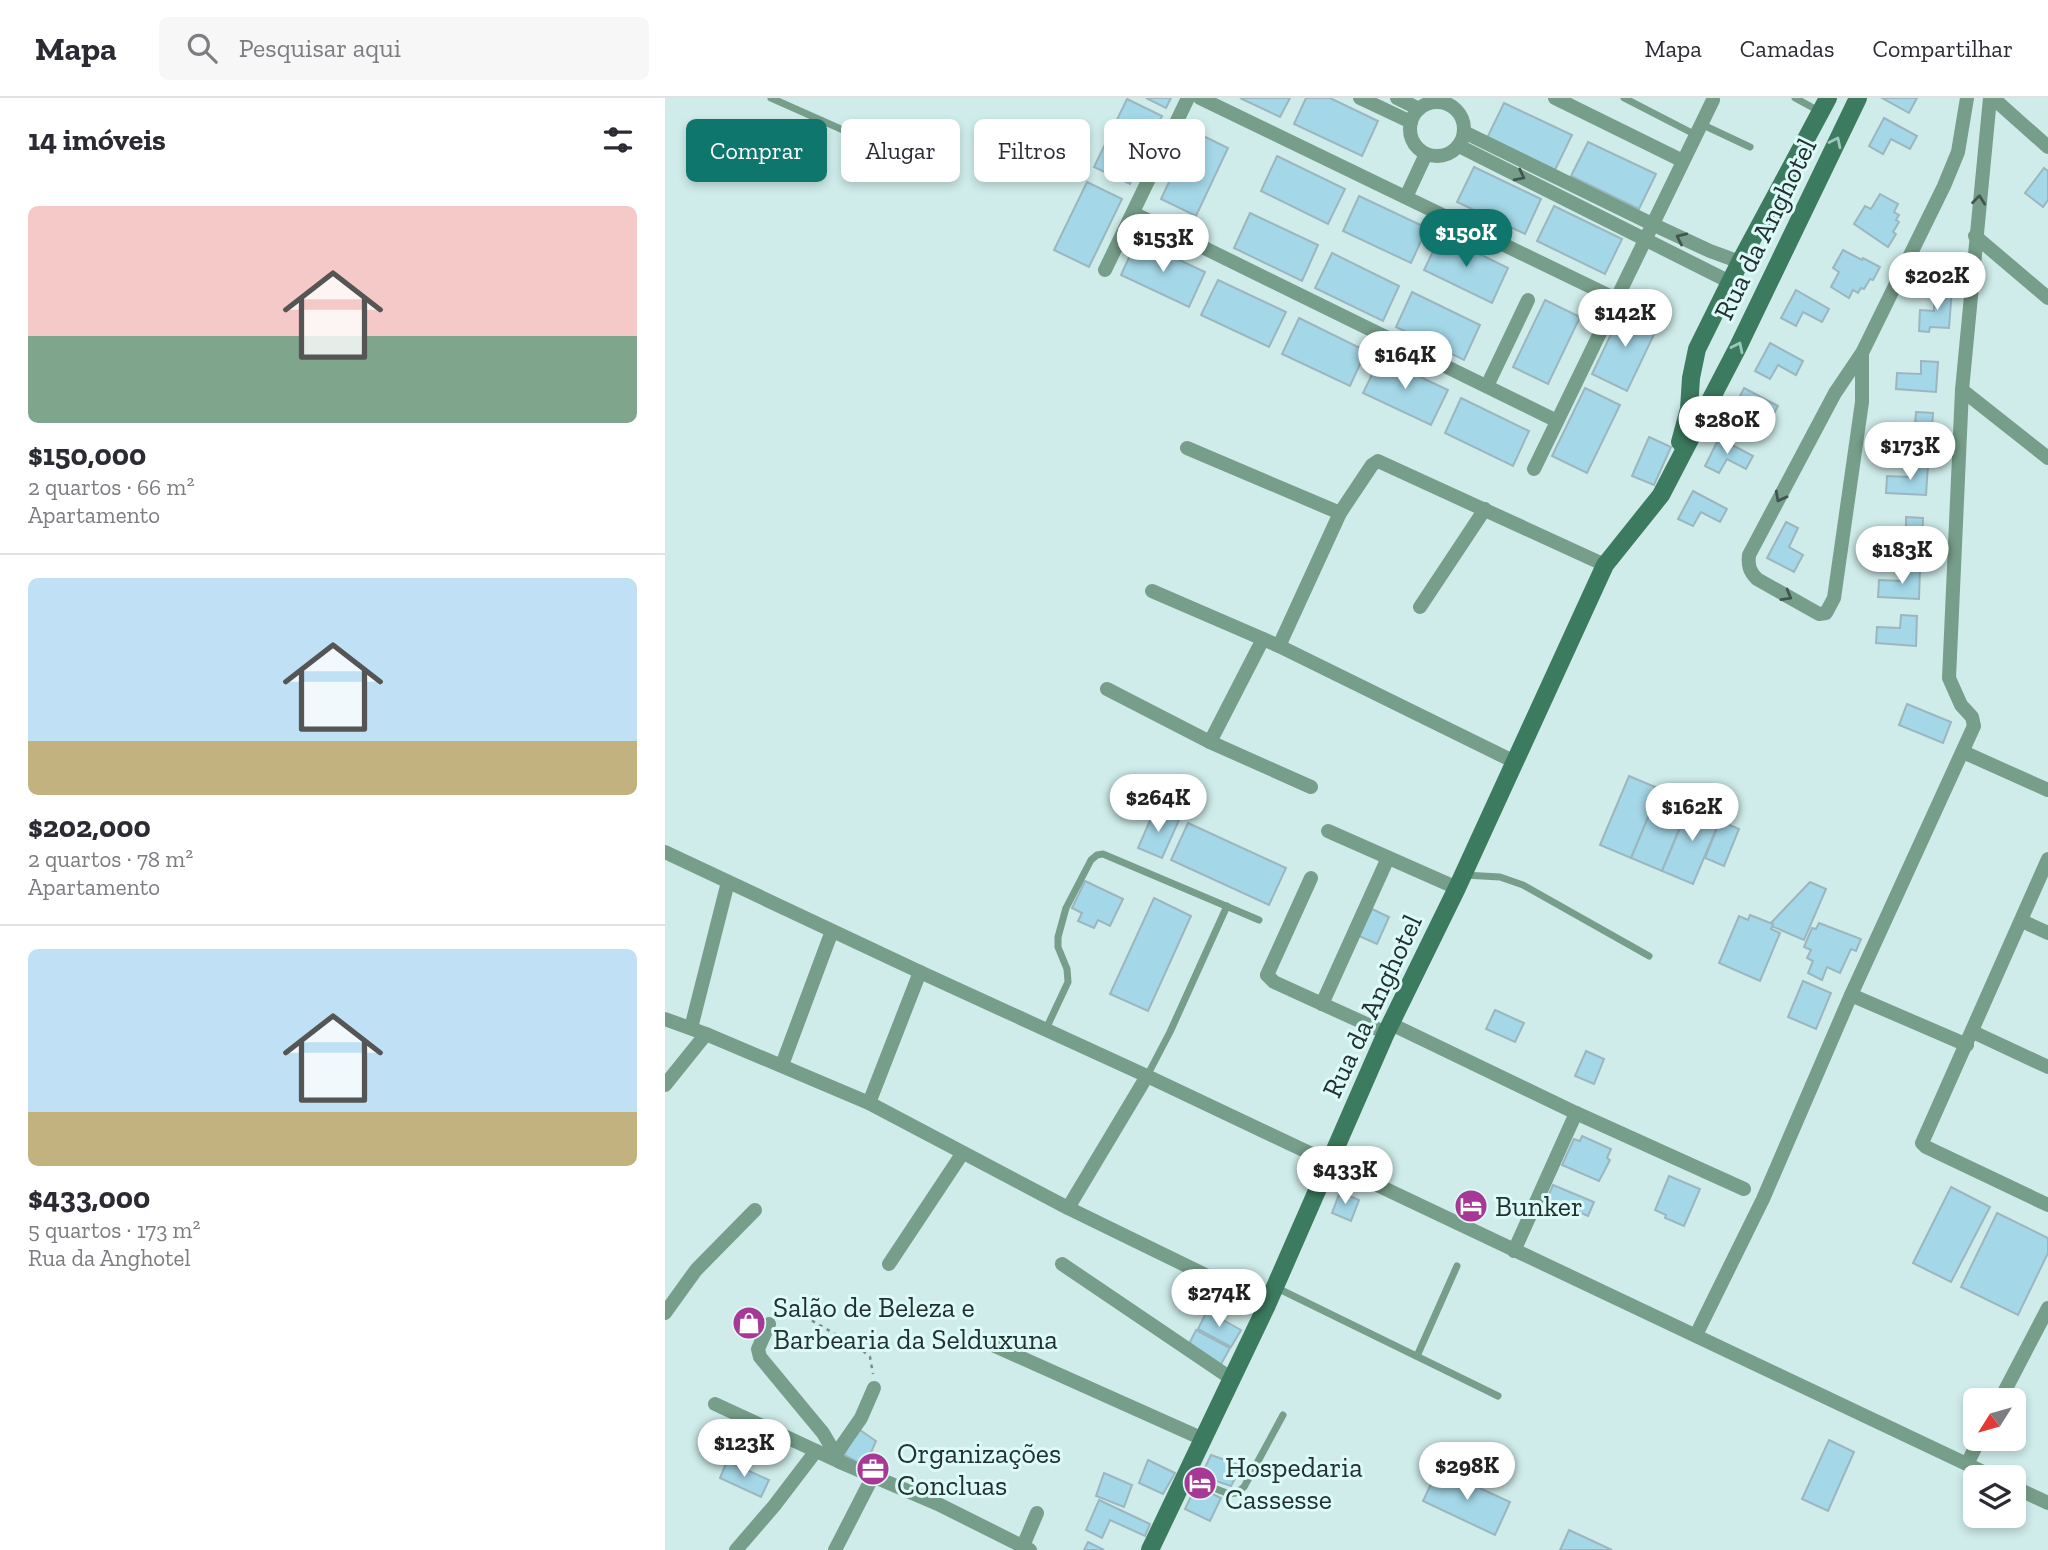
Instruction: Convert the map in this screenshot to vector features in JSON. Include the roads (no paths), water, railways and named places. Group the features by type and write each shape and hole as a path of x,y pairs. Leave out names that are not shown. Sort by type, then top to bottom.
{"main road":[{"name":"Rua da Anghotel","path":"1150,1550 1267,1305 1389,1029 1605,565 1661,495 1738,347 1858,98"},
{"name":"Rua da Anghotel","path":"1661,495 1684,430 1697,349 1824,105"}],"street":[{"path":"1105,270 1188,98"},
{"path":"1200,98 1616,299"},
{"path":"1360,98 1411,122"},
{"path":"1397,98 1419,109"},
{"path":"1555,98 1683,161"},
{"path":"1862,353 1862,402 1834,598 1826,613 1819,614 1757,579 1750,572 1749,555 1835,393 1862,353 1949,175 1958,152 1967,98"},
{"path":"1992,98 2048,147"},
{"path":"1696,1335 1763,1199 1851,995 1974,726 1972,717 1957,699 1948,678 1962,390 1975,236 1992,98"},
{"path":"1534,469 1713,100"},
{"path":"1450,101 1461,116 1462,139 1444,156 1426,154 1413,141 1411,122 1419,109 1433,102 1450,101"},
{"path":"1462,139 1740,262"},
{"path":"1462,139 1730,282"},
{"path":"1406,197 1426,154"},
{"path":"1133,213 1557,421"},
{"path":"1975,236 2048,298"},
{"path":"1487,386 1528,300"},
{"path":"1962,390 2048,458"},
{"path":"1835,393 1849,394 1862,402"},
{"path":"1187,448 1340,513"},
{"path":"1279,646 1340,513 1372,465 1378,461 1605,565"},
{"path":"1420,607 1485,509"},
{"path":"1152,590 1279,646 1515,762"},
{"path":"1210,742 1263,639"},
{"path":"1107,689 1210,742 1311,787"},
{"path":"1963,752 2048,790"},
{"path":"1328,831 1388,858 1460,881"},
{"path":"665,852 1147,1076 1967,1464 1974,1451"},
{"path":"1322,1004 1388,858"},
{"path":"2048,859 1923,1145 2048,1205"},
{"path":"1311,878 1267,975 1274,982 1509,1079 1576,1113 1744,1189"},
{"path":"691,1028 728,882"},
{"path":"2022,921 2048,933"},
{"path":"782,1065 832,931"},
{"path":"869,1103 920,972"},
{"path":"1851,995 2048,1067"},
{"path":"665,1019 869,1103 1068,1208 1267,1305"},
{"path":"665,1085 706,1034"},
{"path":"1068,1208 1147,1076"},
{"path":"1514,1251 1576,1113"},
{"path":"889,1264 963,1154"},
{"path":"665,1313 696,1270 755,1210"},
{"path":"1062,1264 1232,1379"},
{"path":"2006,1388 2048,1308"},
{"path":"769,1324 758,1354 823,1433 838,1458"},
{"path":"984,1341 1203,1439"},
{"path":"838,1458 861,1418 874,1388"},
{"path":"715,1404 938,1504 1026,1548 1037,1513"},
{"path":"736,1550 816,1451"},
{"path":"835,1550 873,1476"},
{"path":"2026,1493 2048,1503"}],"lane":[{"path":"771,98 841,129"},
{"path":"1624,98 1698,130 1750,146"},
{"path":"1795,98 1824,105"},
{"path":"1045,1030 1068,982 1067,969 1058,947 1066,908 1091,860 1097,855 1103,854 1259,920"},
{"path":"1460,881 1500,877 1523,885 1649,956"},
{"path":"1147,1076 1227,906"},
{"path":"1417,1356 1457,1266"},
{"path":"1275,1286 1498,1396"},
{"path":"1185,1476 1229,1494 1236,1493 1244,1487 1283,1415"}],"place":[{"name":"Bunker","path":"1471,1206"},
{"name":"Salão de Beleza e Barbearia da Selduxuna","path":"749,1323"},
{"name":"Organizações Concluas","path":"873,1469"},
{"name":"Hospedaria Cassesse","path":"1200,1483"}]}
